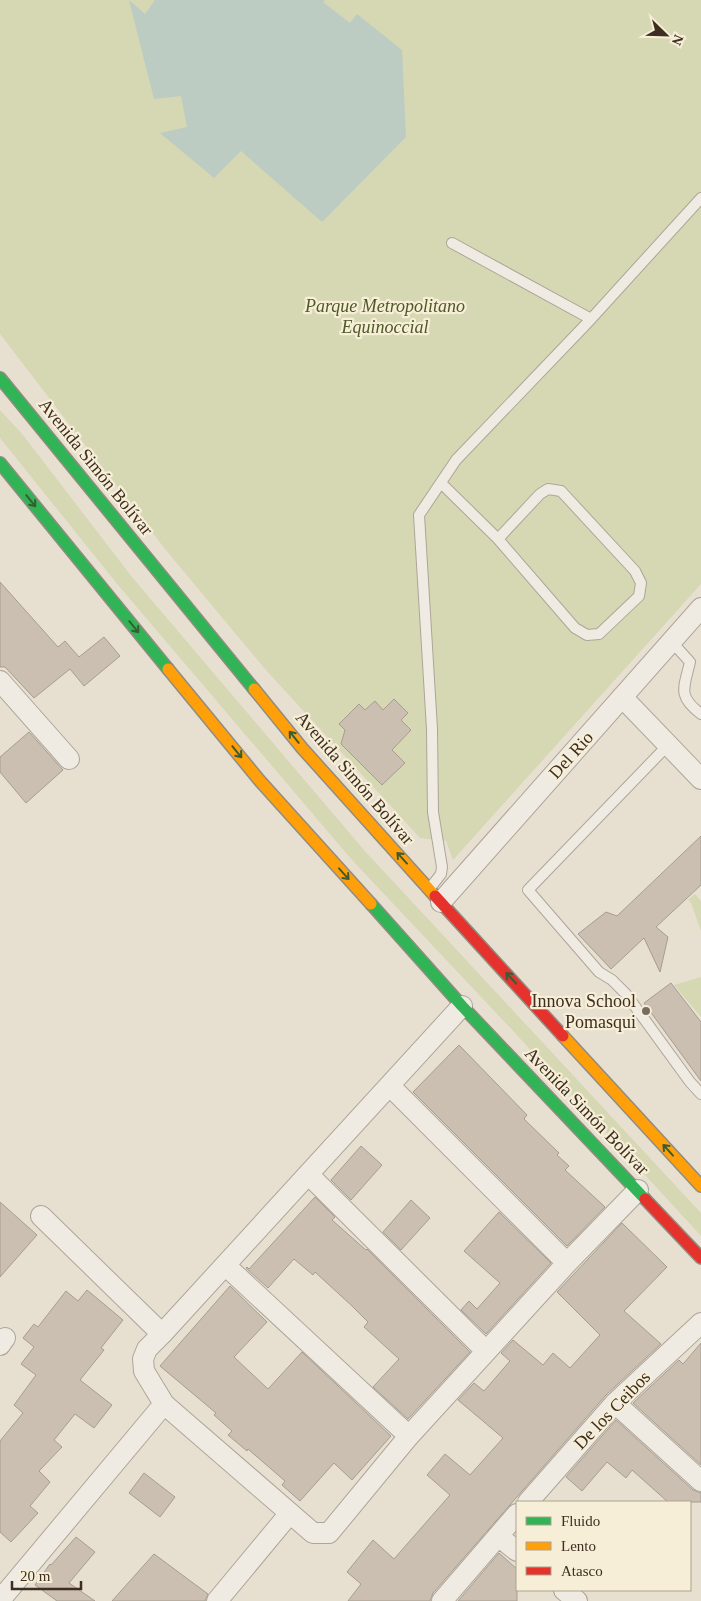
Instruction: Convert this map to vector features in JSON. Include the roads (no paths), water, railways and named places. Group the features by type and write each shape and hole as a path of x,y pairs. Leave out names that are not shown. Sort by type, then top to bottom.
{"highway":[{"name":"Avenida Simón Bolívar","path":"0,378 302,748 701,1186"},
{"name":"Avenida Simón Bolívar","path":"0,463 260,781 462,1006 701,1258"}],"street":[{"name":"Del Rio","path":"435,895 622,697 701,608"},
{"path":"0,681 70,759"},
{"path":"622,697 701,779"},
{"path":"462,1006 147,1349 143,1359 144,1370 164,1404 313,1533 329,1533 409,1436 567,1263 638,1190"},
{"path":"390,1086 567,1263"},
{"path":"308,1174 486,1351"},
{"path":"41,1216 162,1334"},
{"path":"225,1266 409,1436"},
{"name":"De los Ceibos","path":"529,1501 616,1402 701,1323"},
{"path":"616,1402 701,1480"},
{"path":"1,1599 164,1404"},
{"path":"217,1601 290,1513"},
{"path":"442,1601 516,1515"},
{"path":"498,1536 516,1550"},
{"path":"565,1591 577,1601"}],"lane":[{"path":"435,895 442,867 433,812 432,729 419,515 456,460 591,319 701,198"},
{"path":"452,243 591,319"},
{"path":"440,483 498,539 575,628 588,635 599,634 639,596 641,582 635,571 561,491 548,490 540,494 498,539"},
{"path":"671,641 690,662 684,691 686,701 701,714"},
{"path":"668,745 528,890 599,972 612,980 626,994 690,1082 701,1094"}],"place":[{"name":"Innova School Pomasqui","path":"646,1011"}],"park label":[{"name":"Parque Metropolitano Equinoccial","path":"385,316"}]}
